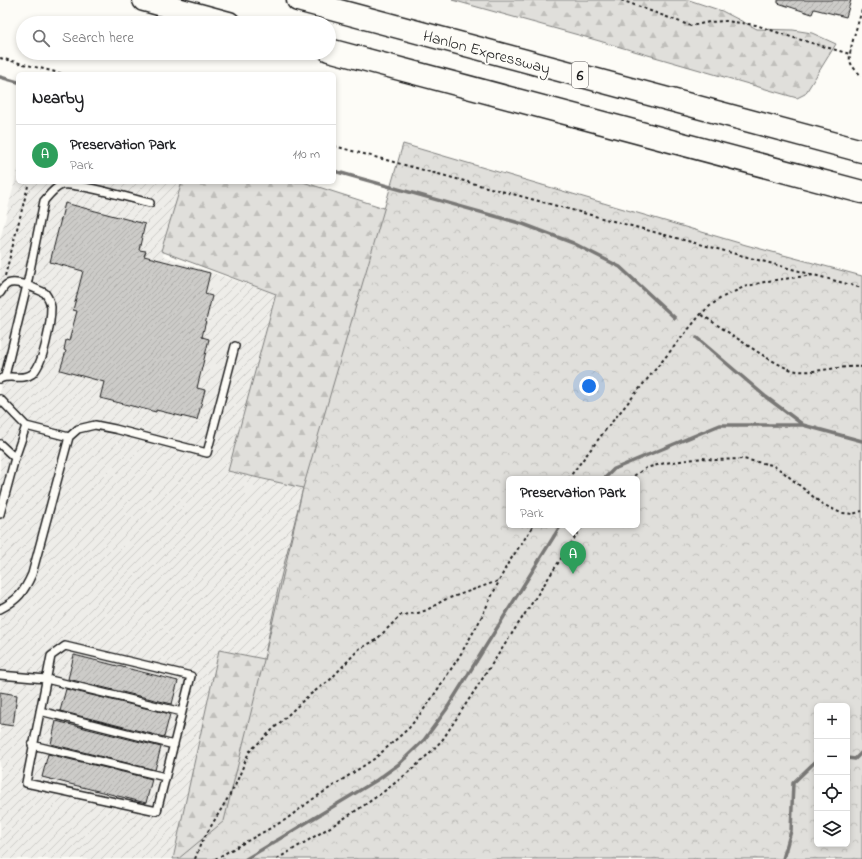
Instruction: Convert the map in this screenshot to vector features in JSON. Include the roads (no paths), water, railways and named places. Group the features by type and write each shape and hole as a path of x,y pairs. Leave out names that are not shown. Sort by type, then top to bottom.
{"highway":[{"path":"144,0 203,16"},
{"name":"Hanlon Expressway","path":"298,0 862,151"},
{"path":"336,52 862,192"}],"lane":[{"path":"0,292 10,283 27,285 45,293 49,298 51,305 50,327 39,366 32,374 23,377 2,378 27,285 44,201 51,192 63,185 80,186 150,203"},
{"path":"0,609 11,603 19,596 26,588 32,574 69,437 78,429 95,425 207,453 235,346"},
{"path":"0,399 26,426 69,437"},
{"path":"0,514 3,492 26,426"},
{"path":"0,444 15,458"},
{"path":"65,646 191,676 157,811 26,782 32,745 40,712 51,656 65,646"},
{"path":"0,675 46,679 182,712"},
{"path":"40,712 174,745"},
{"path":"32,745 165,777"}],"waterway":[{"path":"0,77 16,81"},
{"path":"336,172 523,224 573,243 620,267 675,318"},
{"path":"697,338 766,397 802,424"},
{"path":"607,476 614,469 720,425 803,425 862,441"},
{"path":"246,859 377,780 399,764 424,740 446,710 559,528"},
{"path":"850,758 855,759 862,752"},
{"path":"783,859 791,831 793,783 814,763"}],"place":[{"name":"Preservation Park","path":"573,574"}]}
